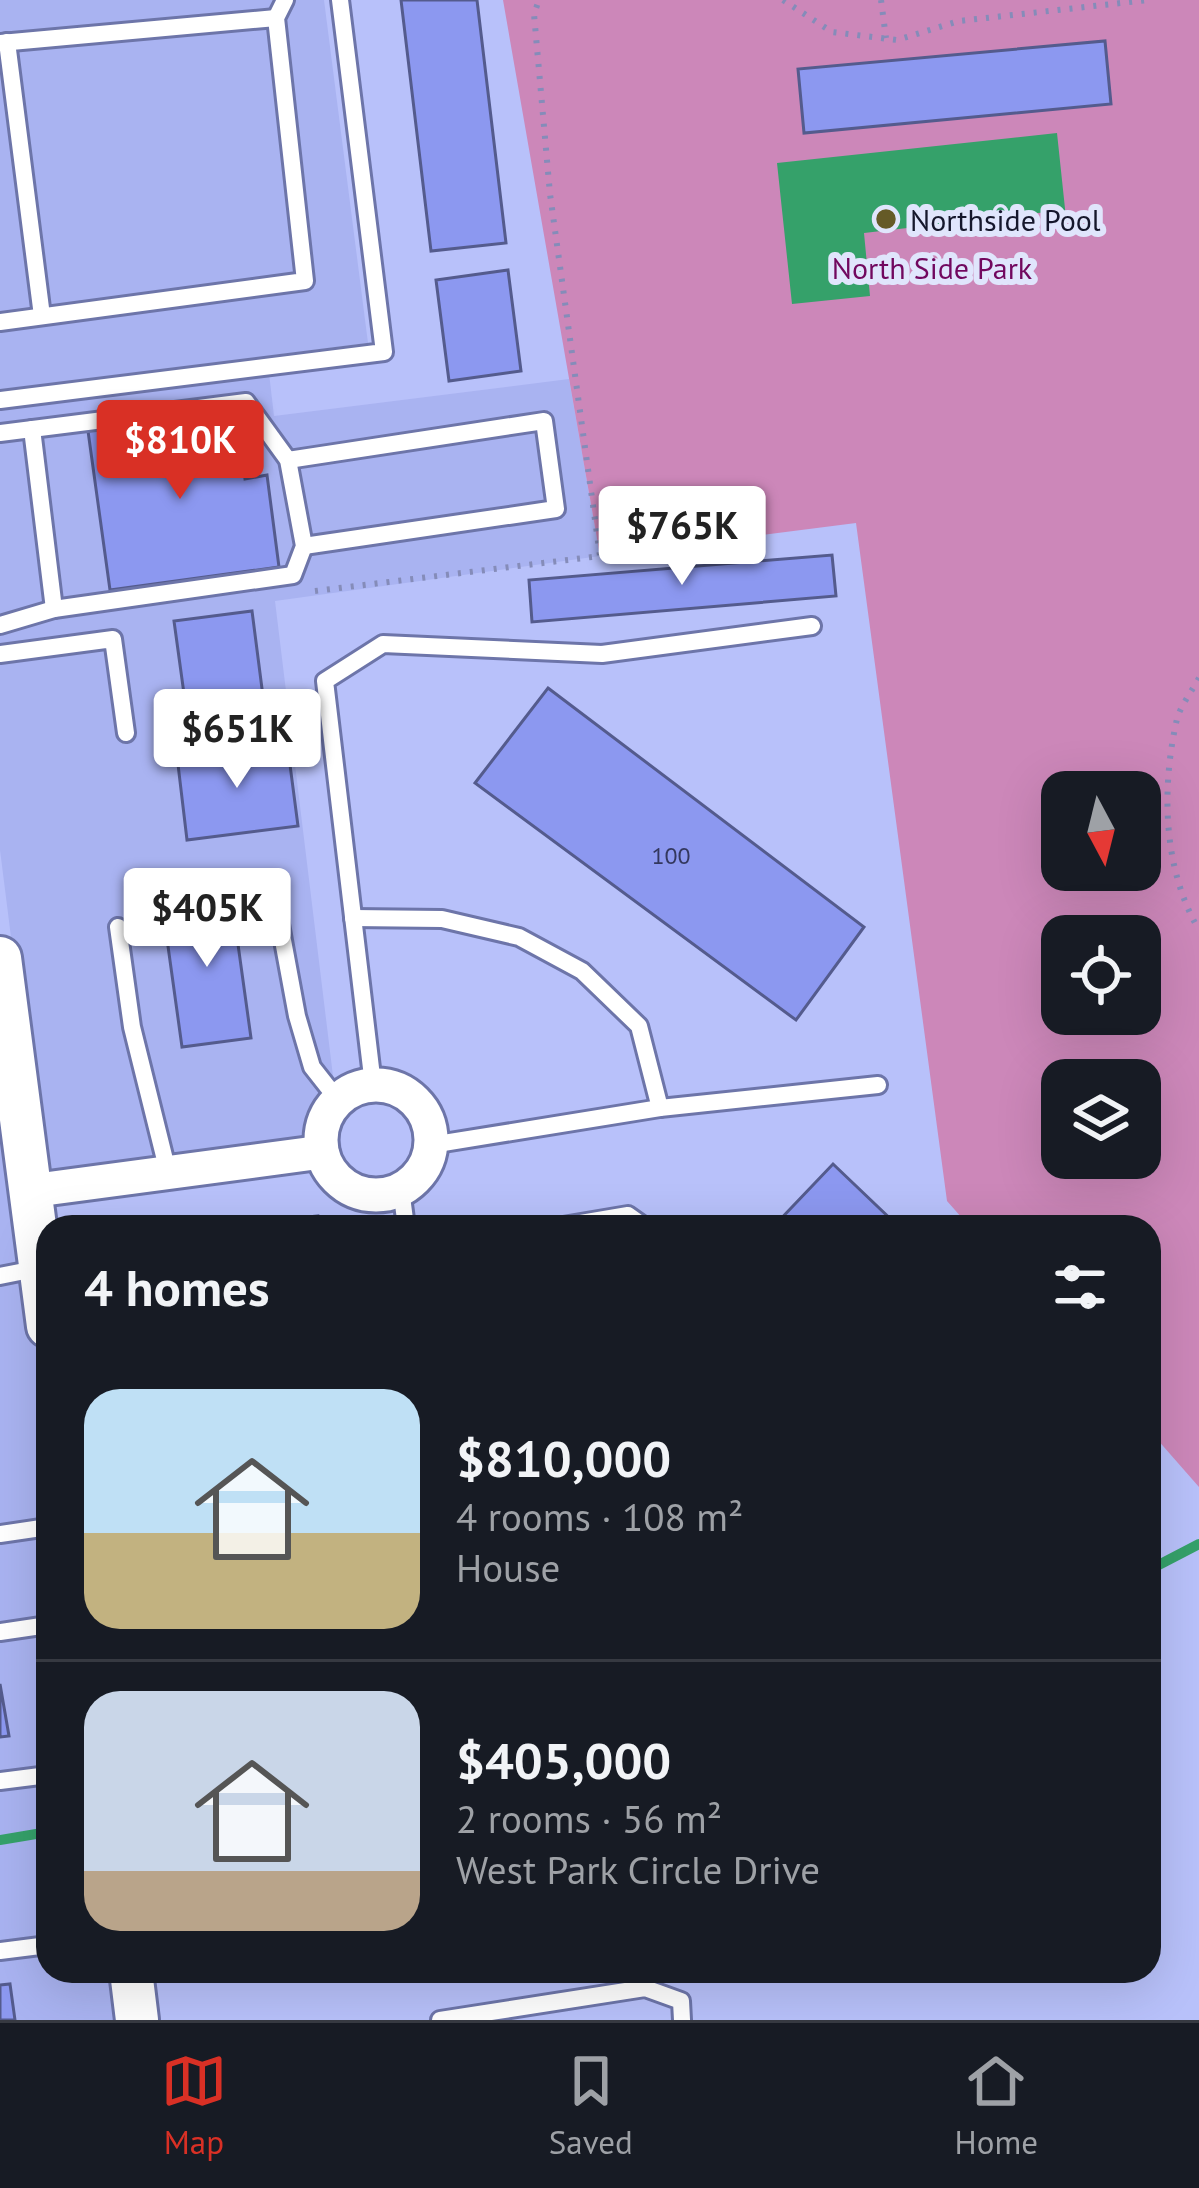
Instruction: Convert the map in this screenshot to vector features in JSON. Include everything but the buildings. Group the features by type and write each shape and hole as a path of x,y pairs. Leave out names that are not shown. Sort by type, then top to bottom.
{"street":[{"path":"0,958 9,1098 30,1191 20,1272 36,1303"},
{"path":"373,1085 409,1095 430,1126 426,1163 401,1189 385,1194 352,1190 339,1180 322,1152 321,1133 338,1100 373,1085"},
{"path":"30,1191 322,1152"},
{"path":"132,1983 137,2020"}],"lane":[{"path":"0,322 305,281 276,18 285,0"},
{"path":"0,400 384,352 340,0"},
{"path":"42,316 4,42 276,18"},
{"path":"0,434 246,402 288,460 304,546 293,574 54,609 0,625"},
{"path":"288,460 544,421 556,509 304,546"},
{"path":"32,430 54,609"},
{"path":"373,1085 325,681 383,644 602,655 812,626"},
{"path":"0,654 113,639 126,733"},
{"path":"272,881 297,1016 312,1067 338,1100"},
{"path":"353,918 442,919 519,937 582,970 639,1026 660,1108"},
{"path":"118,927 132,1027 168,1172"},
{"path":"431,1145 660,1108 878,1085"},
{"path":"401,1189 404,1215"},
{"path":"0,1534 36,1529"},
{"path":"0,1631 36,1626"},
{"path":"0,1781 36,1776"},
{"path":"0,1952 36,1948"},
{"path":"440,2020 645,1988 680,2001 682,2020"}],"path":[{"path":"783,0 832,32 897,40 959,21 1148,0"},
{"path":"881,0 886,39"},
{"path":"1199,678 1178,715 1166,817 1184,905 1199,930"}],"shaded area":[{"path":"0,0 324,0 368,343 267,356 274,416 569,379 600,556 275,601 343,1158 44,1198 0,850"},
{"name":"Northside Pool","path":"1057,133 1066,218 1058,219 1056,211 864,233 870,296 792,304 777,163"},
{"path":"0,1059 36,1346 36,1983 117,1983 122,2020 0,2020"}],"green space":[{"name":"North Side Park","path":"503,0 1199,0 1199,1487 1161,1444 1161,1215 959,1215 947,1201 856,523 600,556"}],"waterway":[{"path":"1161,1564 1199,1544"},
{"path":"0,1840 36,1834"}],"place":[{"name":"Northside Pool","path":"886,219"}]}
